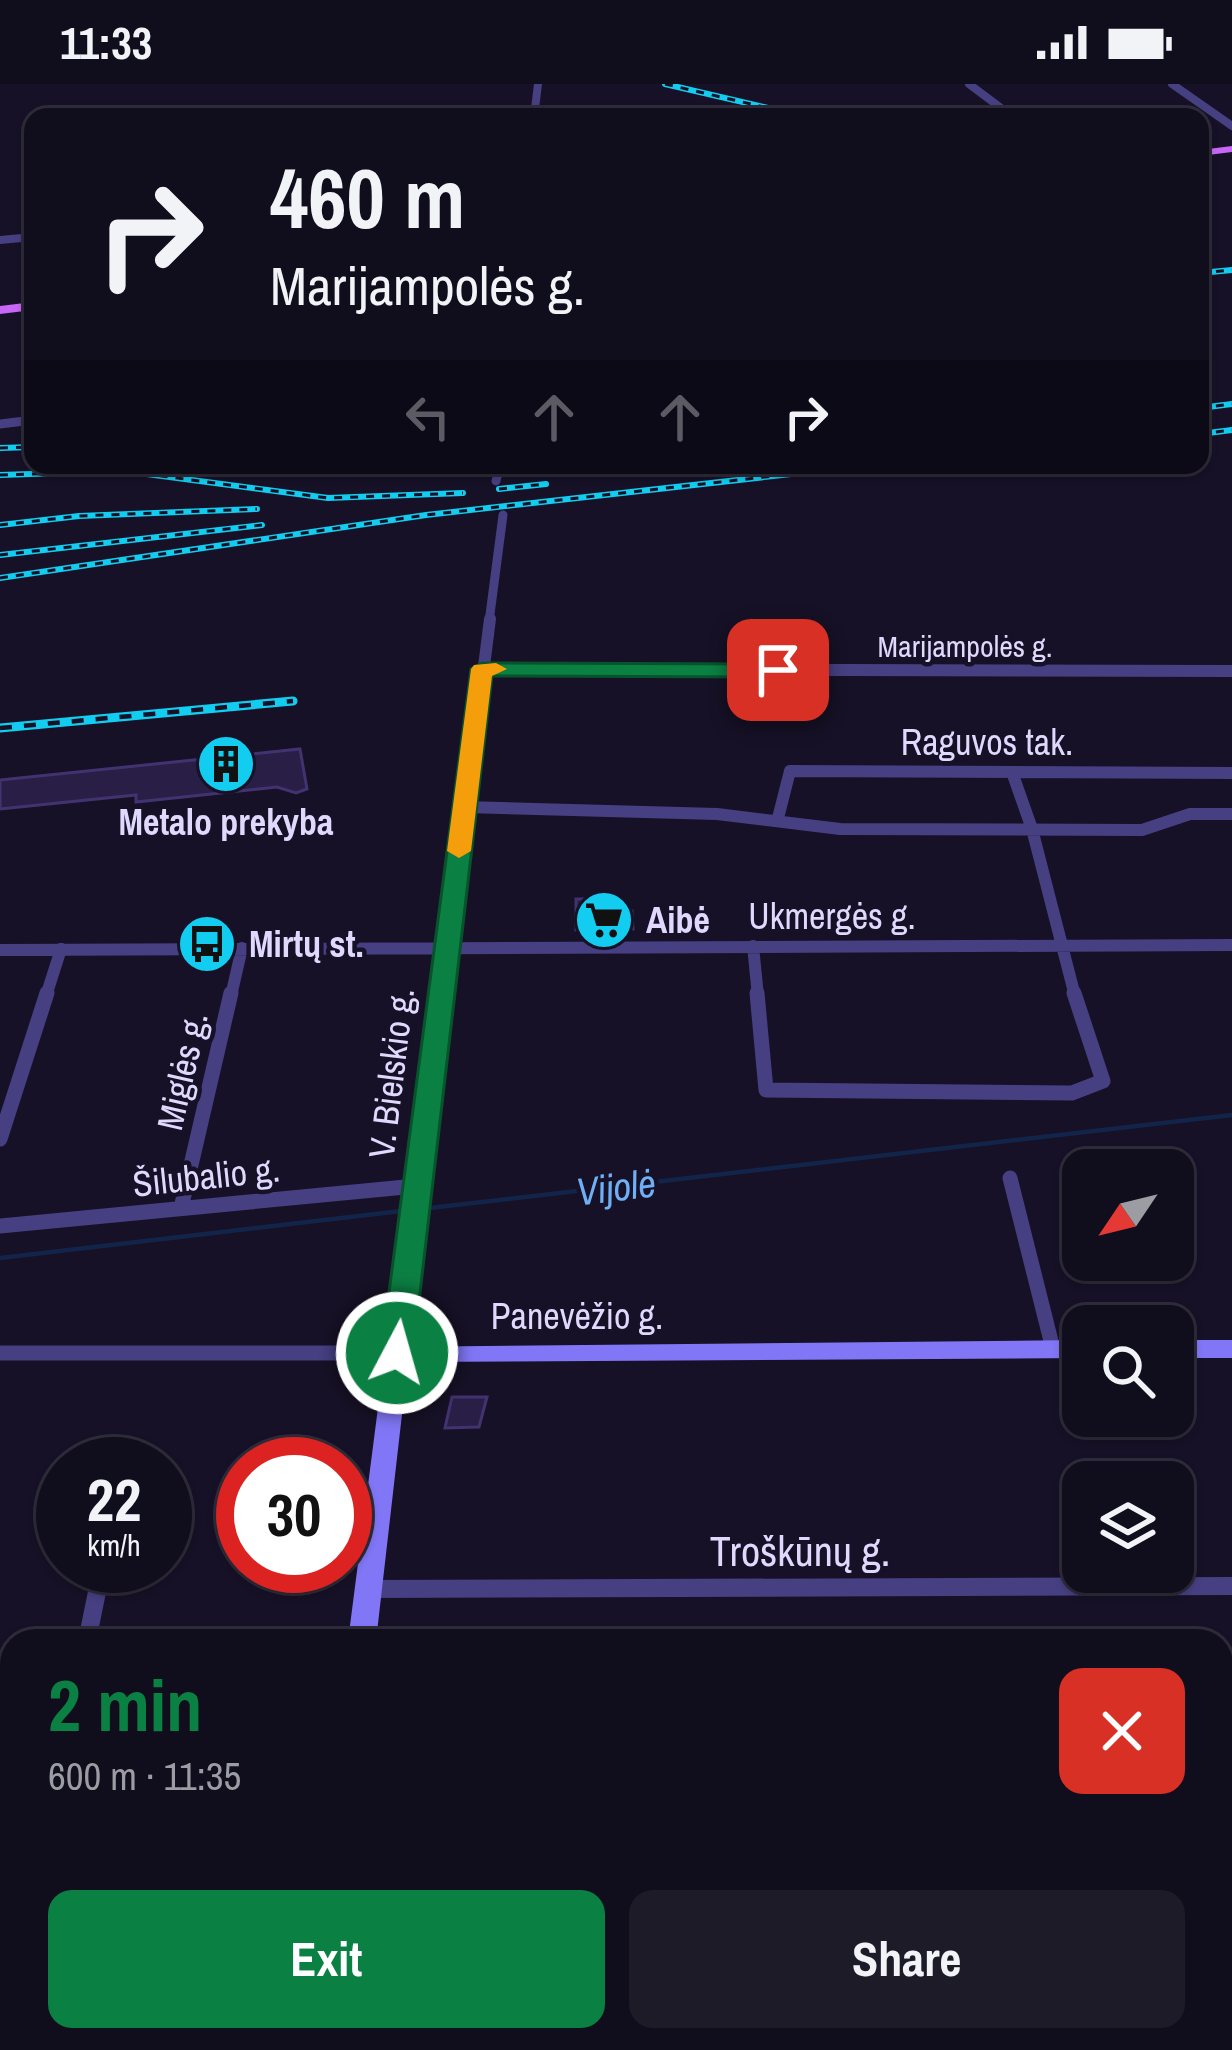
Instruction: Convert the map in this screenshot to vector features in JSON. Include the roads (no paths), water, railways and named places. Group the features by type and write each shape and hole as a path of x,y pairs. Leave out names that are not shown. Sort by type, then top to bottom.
{"street":[{"path":"969,84 1001,108"},
{"path":"1172,84 1206,108"},
{"path":"496,482 498,474"},
{"name":"V. Bielskio g.","path":"372,1556 502,515"},
{"name":"Marijampolės g.","path":"482,669 1232,671"},
{"name":"Raguvos tak.","path":"778,818 790,771 1232,773"},
{"path":"753,946 766,1090 1072,1093 1103,1081 1059,946 1032,829 1012,772"},
{"path":"465,807 778,818 840,829 1142,830 1190,814 1232,814"},
{"name":"Ukmergės g.","path":"0,950 1232,944"},
{"name":"Miglės g.","path":"181,1208 242,948"},
{"path":"0,1139 62,950"},
{"path":"1010,1178 1053,1349"},
{"name":"Šilubalio g.","path":"1,1226 181,1208 414,1200"},
{"name":"Panevėžio g.","path":"0,1353 1062,1349"},
{"path":"1194,1349 1232,1349"},
{"name":"Troškūnų g.","path":"372,1589 1232,1586"},
{"path":"89,1629 97,1593"},
{"name":"V. Bielskio g.","path":"363,1629 368,1593"}],"waterway":[{"name":"Vijolė","path":"421,1209 1232,1115"},
{"name":"Vijolė","path":"0,1258 410,1210"}],"railway":[{"path":"665,84 768,108"},
{"path":"1209,272 1232,270"},
{"path":"1209,407 1232,404"},
{"path":"1209,433 1232,430"},
{"path":"0,448 24,447"},
{"path":"0,475 31,474"},
{"path":"147,474 328,498 463,493"},
{"path":"0,578 426,515 792,474"},
{"path":"499,489 546,484"},
{"path":"0,525 79,516 257,509"},
{"path":"0,555 262,525"},
{"path":"0,728 293,701"}],"place":[{"name":"Metalo prekyba","path":"226,764"},
{"name":"Aibė","path":"604,920"},
{"name":"Mirtų st.","path":"207,944"}]}
